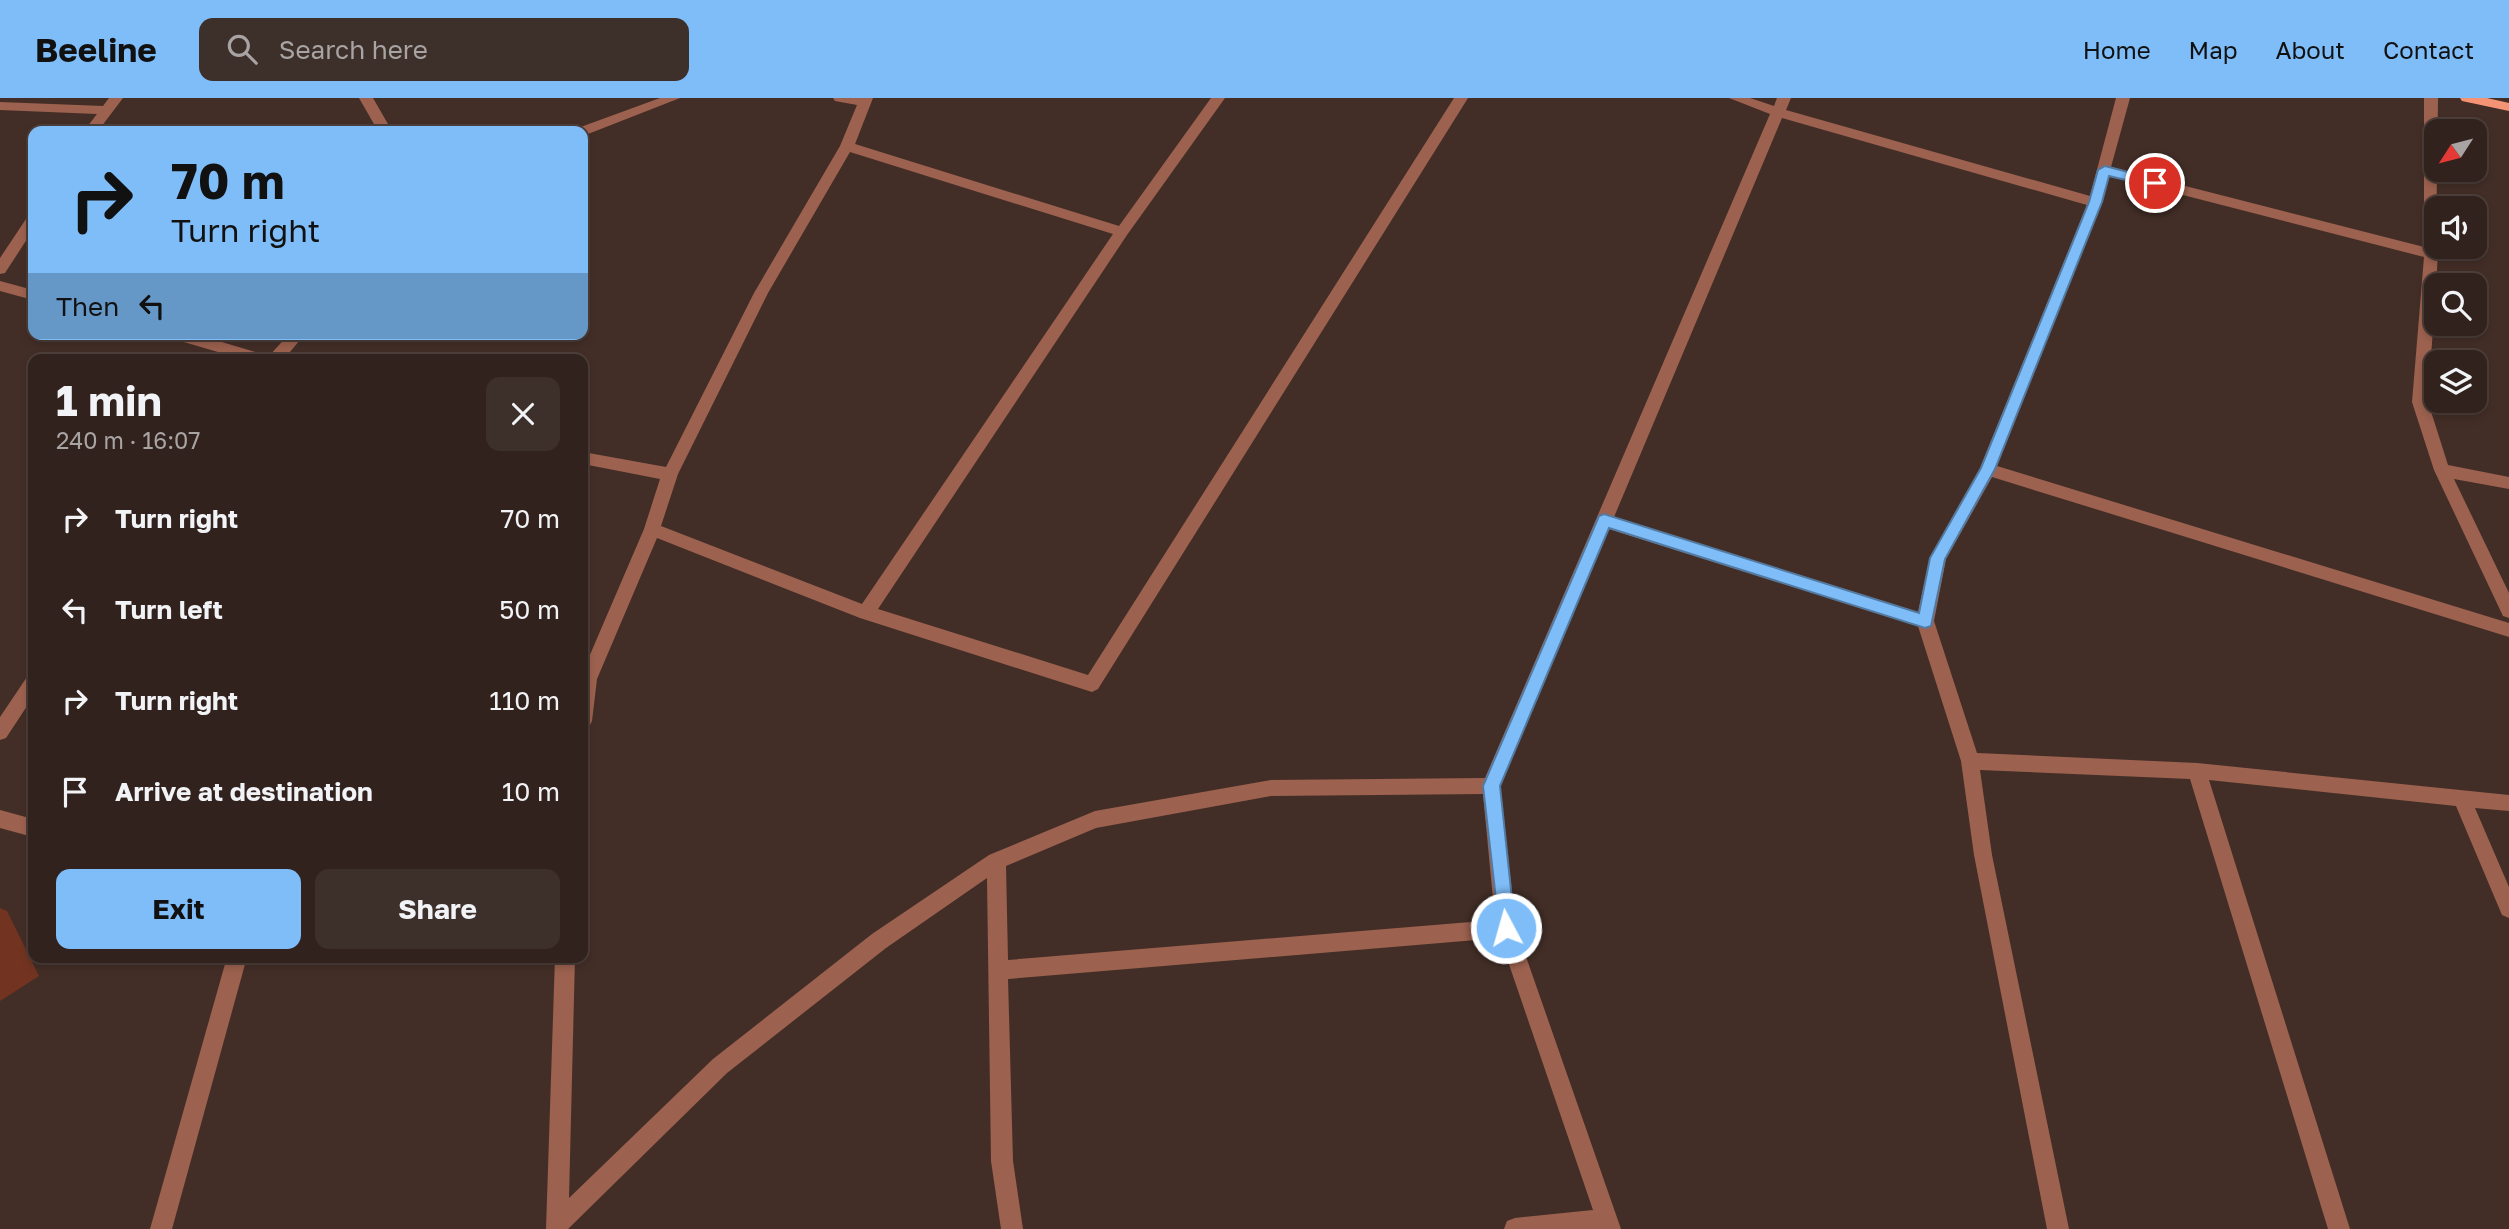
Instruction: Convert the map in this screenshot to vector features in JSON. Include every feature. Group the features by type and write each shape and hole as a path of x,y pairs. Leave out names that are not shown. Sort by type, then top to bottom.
{"main road":[{"path":"2467,98 2509,107"}],"street":[{"path":"94,126 116,98"},
{"path":"366,98 382,126"},
{"path":"588,129 673,98"},
{"path":"588,679 652,529 670,474 761,293 847,146 865,100 840,98"},
{"path":"866,612 1122,232 1218,98"},
{"path":"652,529 866,612 1092,684 1461,98"},
{"path":"1736,98 1780,105 2095,202"},
{"path":"2058,1229 1985,868 1970,761 1925,621 1938,558 1988,469 2095,202 2123,98"},
{"path":"2431,98 2431,196"},
{"path":"1515,1229 1609,1224 1506,928 1491,786 1780,105"},
{"path":"0,106 105,110"},
{"path":"847,146 1122,232"},
{"path":"2105,170 2424,252"},
{"path":"0,269 28,227"},
{"path":"2431,259 2420,401 2442,470 2509,611"},
{"path":"0,286 28,294"},
{"path":"196,340 245,354"},
{"path":"280,354 292,340"},
{"path":"588,459 670,474"},
{"path":"1988,469 2509,630"},
{"path":"2442,470 2509,483"},
{"path":"1604,520 1925,621"},
{"path":"0,732 28,690"},
{"path":"1970,761 2197,771 2509,803"},
{"path":"2197,771 2339,1229"},
{"path":"557,1227 720,1066 878,941 996,861 1095,820 1271,788 1491,786"},
{"path":"2462,799 2509,909"},
{"path":"0,819 28,827"},
{"path":"996,861 1002,1161 1012,1229"},
{"path":"999,970 1506,928"},
{"path":"161,1229 235,963"},
{"path":"557,1227 565,963"}],"route":[{"path":"1506,928 1491,786 1604,520 1925,621 1938,558 1988,469 2095,202 2105,170 2155,183"}]}
